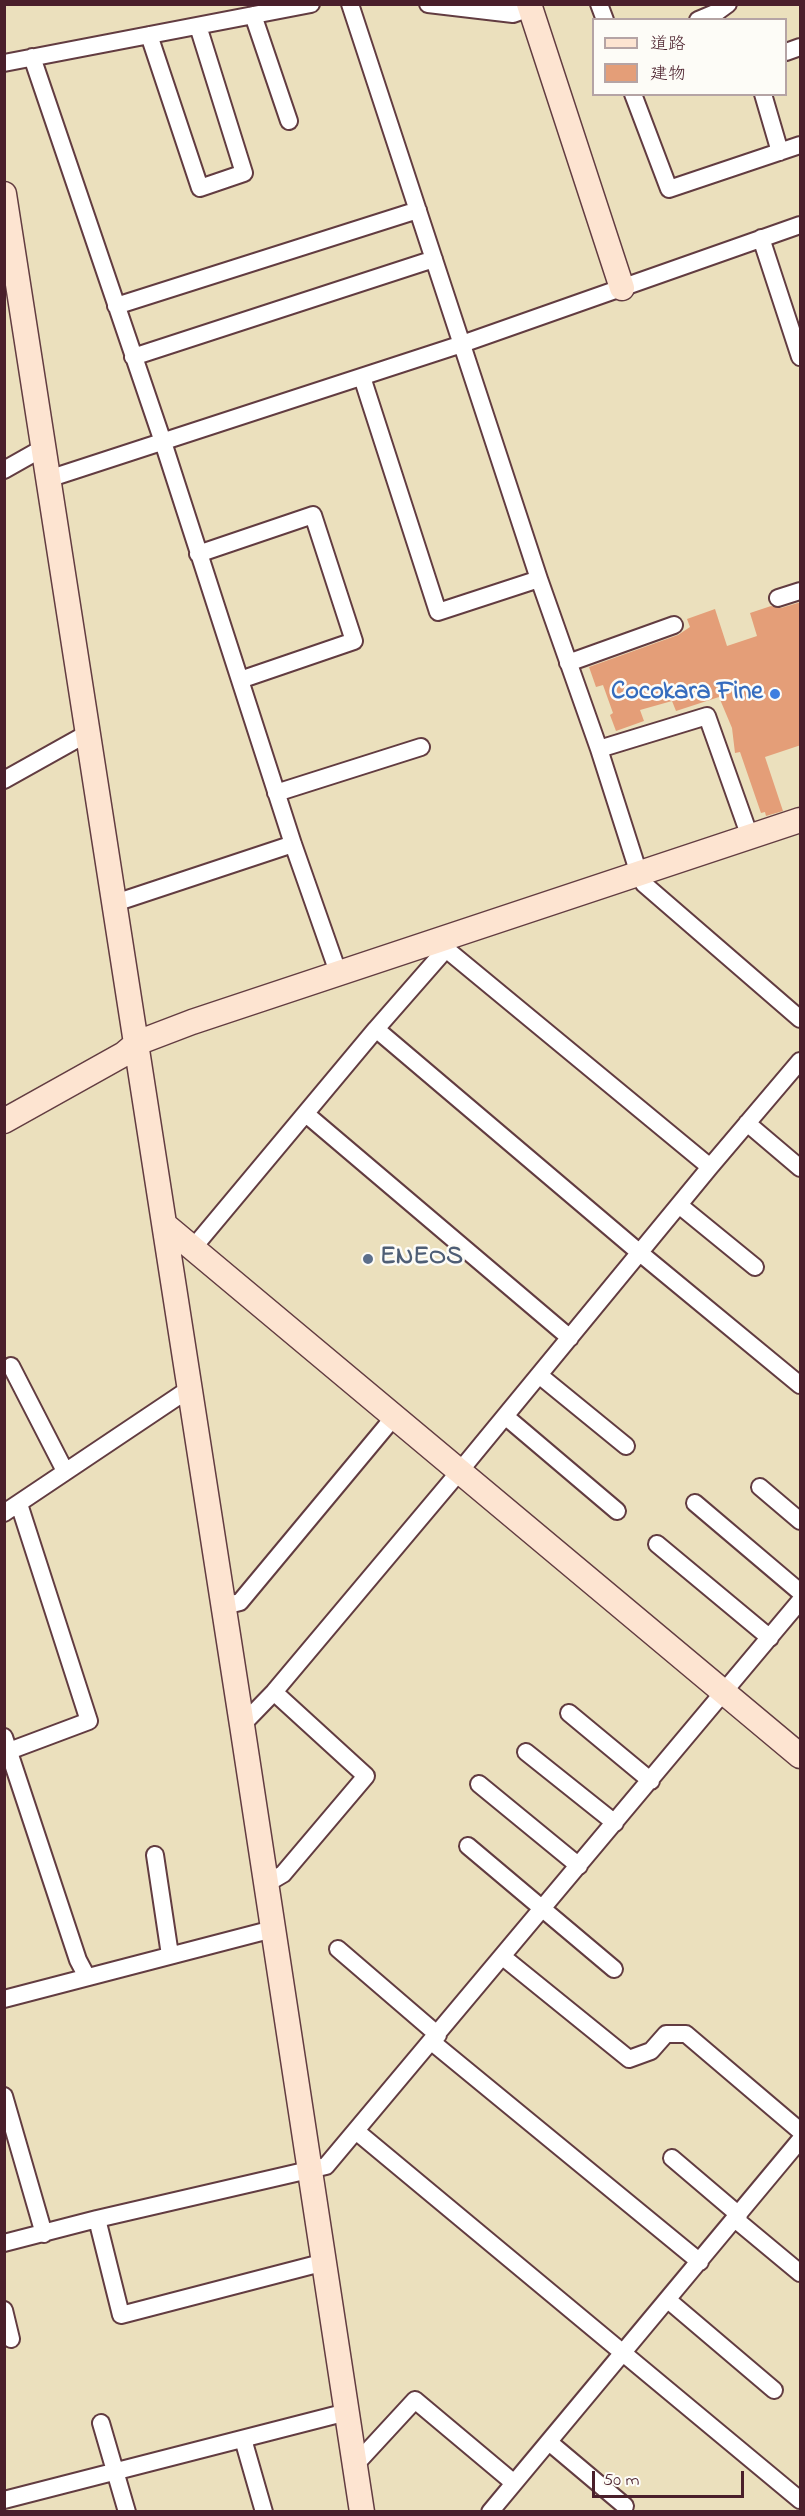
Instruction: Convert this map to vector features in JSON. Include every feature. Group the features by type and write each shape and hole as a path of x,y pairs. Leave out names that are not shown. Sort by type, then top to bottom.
{"street":[{"path":"4,63 311,4"},
{"path":"350,4 539,579 599,749 639,874 644,884 801,1019"},
{"path":"428,4 513,14 533,6 622,288"},
{"path":"704,18 726,11"},
{"path":"253,15 289,121"},
{"path":"149,35 200,188 244,173 198,26"},
{"path":"32,57 163,442 276,793 339,975"},
{"path":"634,96 669,189 801,145"},
{"path":"764,96 780,152"},
{"path":"4,194 224,1606 362,2511"},
{"path":"116,306 418,210"},
{"path":"48,479 462,344 801,225"},
{"path":"760,238 801,357"},
{"path":"133,357 434,259"},
{"path":"362,377 438,612 539,579"},
{"path":"4,470 43,448"},
{"path":"198,554 313,515 354,641 240,680"},
{"path":"778,598 801,591"},
{"path":"568,663 674,625"},
{"path":"599,749 707,716 750,837"},
{"path":"4,780 88,733"},
{"path":"276,793 421,747"},
{"path":"7,1113 124,1053 136,1043 192,1022 445,944 639,874 801,820"},
{"path":"115,903 293,844"},
{"path":"193,1248 445,944"},
{"path":"445,944 710,1167"},
{"path":"376,1029 640,1253 801,1385"},
{"path":"242,1725 274,1692 710,1167 801,1061"},
{"path":"306,1114 570,1338"},
{"path":"747,1123 801,1168"},
{"path":"680,1205 755,1267"},
{"path":"165,1225 801,1756"},
{"path":"11,1366 65,1472"},
{"path":"539,1375 626,1446"},
{"path":"87,1977 78,1960 7,1744 88,1721 11,1508 189,1389"},
{"path":"505,1416 617,1511"},
{"path":"224,1606 240,1602 394,1417"},
{"path":"760,1487 801,1521"},
{"path":"695,1503 801,1592"},
{"path":"657,1544 770,1638"},
{"path":"4,2243 326,2166 801,1601"},
{"path":"266,1884 283,1874 366,1776 274,1692"},
{"path":"569,1713 651,1781"},
{"path":"526,1752 615,1823"},
{"path":"479,1784 579,1866"},
{"path":"468,1846 615,1969"},
{"path":"155,1855 170,1955"},
{"path":"4,2000 273,1929"},
{"path":"338,1949 435,2038 700,2262"},
{"path":"503,1957 629,2059 651,2051 666,2034 686,2034 801,2131"},
{"path":"4,2096 44,2234"},
{"path":"356,2131 801,2500"},
{"path":"490,2511 801,2140"},
{"path":"672,2158 801,2273"},
{"path":"97,2219 121,2315 324,2262"},
{"path":"668,2300 774,2390"},
{"path":"4,2310 11,2339"},
{"path":"355,2465 415,2400 514,2483"},
{"path":"10,2503 115,2471 347,2412"},
{"path":"101,2423 127,2511"},
{"path":"243,2439 264,2511"},
{"path":"549,2442 625,2506"}],"building":[{"path":"801,602 801,745 765,757 783,811 766,816 765,812 761,813 740,752 735,753 732,728 719,697 676,711 672,701 640,710 644,721 616,731 610,715 613,713 603,685 596,687 589,667 678,635 690,627 687,619 715,609 727,646 757,636 750,613 771,606 781,608"}],"place":[{"name":"Cocokara Fine","path":"775,694"},
{"name":"ENEOS","path":"368,1259"}]}
